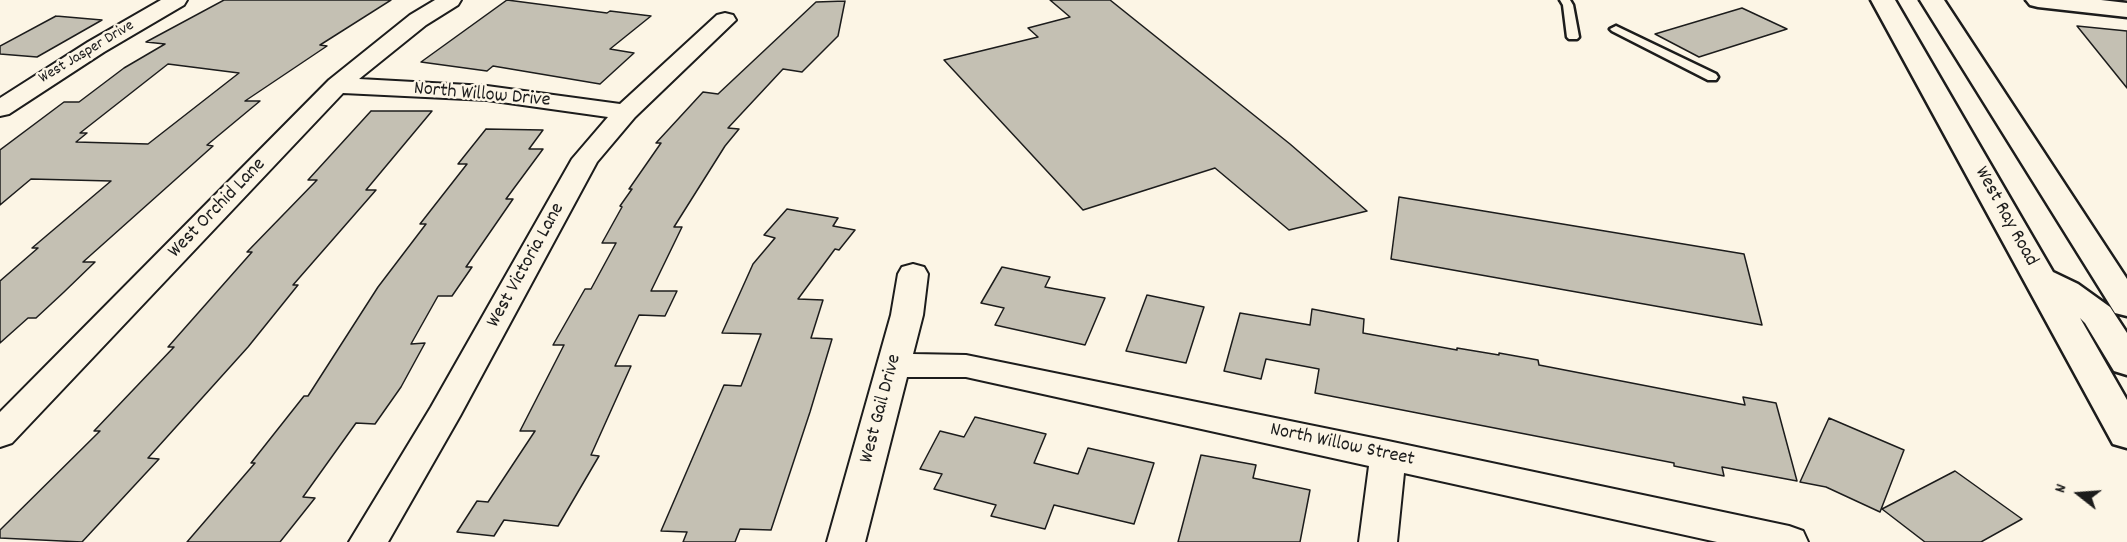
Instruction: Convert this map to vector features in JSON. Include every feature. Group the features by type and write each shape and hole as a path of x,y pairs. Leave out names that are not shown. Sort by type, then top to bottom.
{"main road":[{"name":"West Ray Road","path":"1883,0 2127,434"},
{"path":"1932,0 2127,305"},
{"path":"2038,0 2127,10"},
{"path":"2040,279 2066,292 2098,315 2127,362"}],"street":[{"name":"West Jasper Drive","path":"6,101 176,0"},
{"name":"West Orchid Lane","path":"0,434 337,85 418,20 450,0"},
{"name":"West Victoria Lane","path":"368,542 444,416 585,159 626,112 724,20"},
{"name":"North Willow Drive","path":"337,85 487,93 626,112"},
{"name":"West Gail Drive","path":"846,542 907,315 913,274"},
{"name":"North Willow Street","path":"894,365 966,366 1789,542"},
{"path":"1378,542 1388,455"}],"lane":[{"path":"1565,0 1568,5 1573,37"},
{"path":"1616,29 1712,77"}],"building":[{"path":"224,0 391,0 320,45 327,46 245,101 260,101 207,145 213,146 83,262 95,262 64,292 36,318 28,318 0,343 0,281 38,248 32,248 111,181 31,179 0,205 0,150 64,102 79,102 124,68 165,44 146,42","holes":["168,64 239,73 148,144 76,142 87,133 80,133"]},
{"path":"507,0 607,13 610,11 651,16 610,49 634,53 600,84 493,66 487,71 421,62"},
{"path":"1050,0 1110,0 1290,144 1367,211 1289,230 1215,168 1083,210 944,60 1038,37 1028,28 1070,17"},
{"path":"845,1 838,36 802,72 783,69 728,128 739,129 725,146 674,227 682,227 651,291 677,291 665,316 639,315 615,366 631,366 591,455 599,456 558,526 504,520 494,536 457,532 477,501 488,502 535,431 520,431 564,345 553,345 585,289 591,289 616,243 602,243 622,207 620,206 632,189 629,189 661,143 656,143 703,92 718,94 816,2"},
{"path":"1742,8 1787,29 1699,57 1655,34"},
{"path":"56,16 102,20 37,57 0,54 0,46"},
{"path":"2077,26 2127,31 2127,88"},
{"path":"371,111 432,111 366,190 376,190 293,285 298,285 248,347 148,458 159,459 82,542 0,538 0,530 100,431 94,431 174,347 168,347 252,252 247,252 317,180 308,180"},
{"path":"486,129 543,130 529,149 543,149 506,199 513,199 466,267 472,267 452,296 438,296 411,344 425,343 401,387 375,424 356,423 303,497 315,498 280,542 187,542 255,463 251,463 304,396 308,396 378,287 426,224 420,224 467,164 458,164"},
{"path":"1399,197 1744,254 1762,325 1391,259"},
{"path":"787,209 838,218 833,226 855,230 839,250 835,249 798,299 823,300 811,338 832,339 810,412 771,530 740,529 735,542 683,542 687,532 661,531 724,385 741,386 761,334 722,333 753,264 775,238 764,235"},
{"path":"1002,267 1050,277 1045,287 1105,298 1085,345 995,325 1004,308 981,303"},
{"path":"1147,295 1204,307 1186,363 1126,351"},
{"path":"1312,309 1364,319 1363,333 1457,350 1457,348 1499,355 1499,353 1538,360 1539,365 1745,405 1743,397 1776,403 1797,481 1722,467 1724,476 1674,466 1674,463 1315,393 1319,369 1266,359 1261,379 1224,371 1240,313 1310,325"},
{"path":"975,417 1046,434 1034,463 1078,474 1088,448 1154,463 1134,524 1054,505 1045,529 991,516 996,505 934,489 942,474 920,469 940,431 964,437"},
{"path":"1829,418 1904,450 1880,512 1826,487 1800,482"},
{"path":"1201,455 1256,465 1253,478 1310,490 1300,542 1178,542"},
{"path":"1955,471 2022,519 1981,542 1925,542 1882,509"}]}
